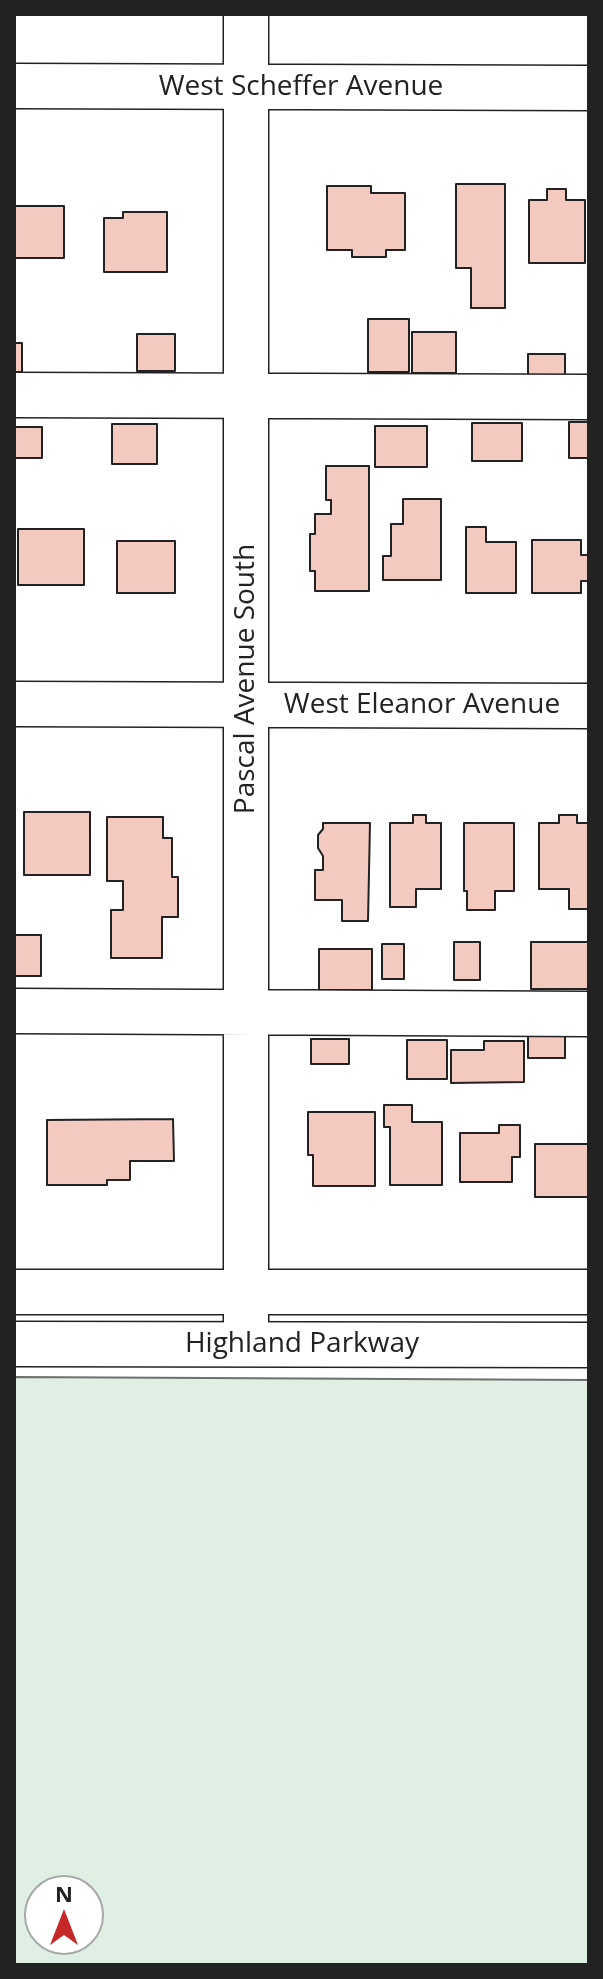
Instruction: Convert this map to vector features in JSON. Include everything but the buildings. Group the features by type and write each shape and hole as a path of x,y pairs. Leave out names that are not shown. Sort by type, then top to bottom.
{"street":[{"name":"Pascal Avenue South","path":"246,14 246,1344"},
{"name":"West Scheffer Avenue","path":"14,86 589,88"},
{"path":"14,395 589,397"},
{"name":"West Eleanor Avenue","path":"14,704 589,706"},
{"path":"14,1011 589,1014"},
{"name":"Highland Parkway","path":"14,1292 589,1292"},
{"name":"Highland Parkway","path":"14,1344 589,1345"}],"green space":[{"path":"14,1377 589,1380 589,1965 14,1965"}]}
